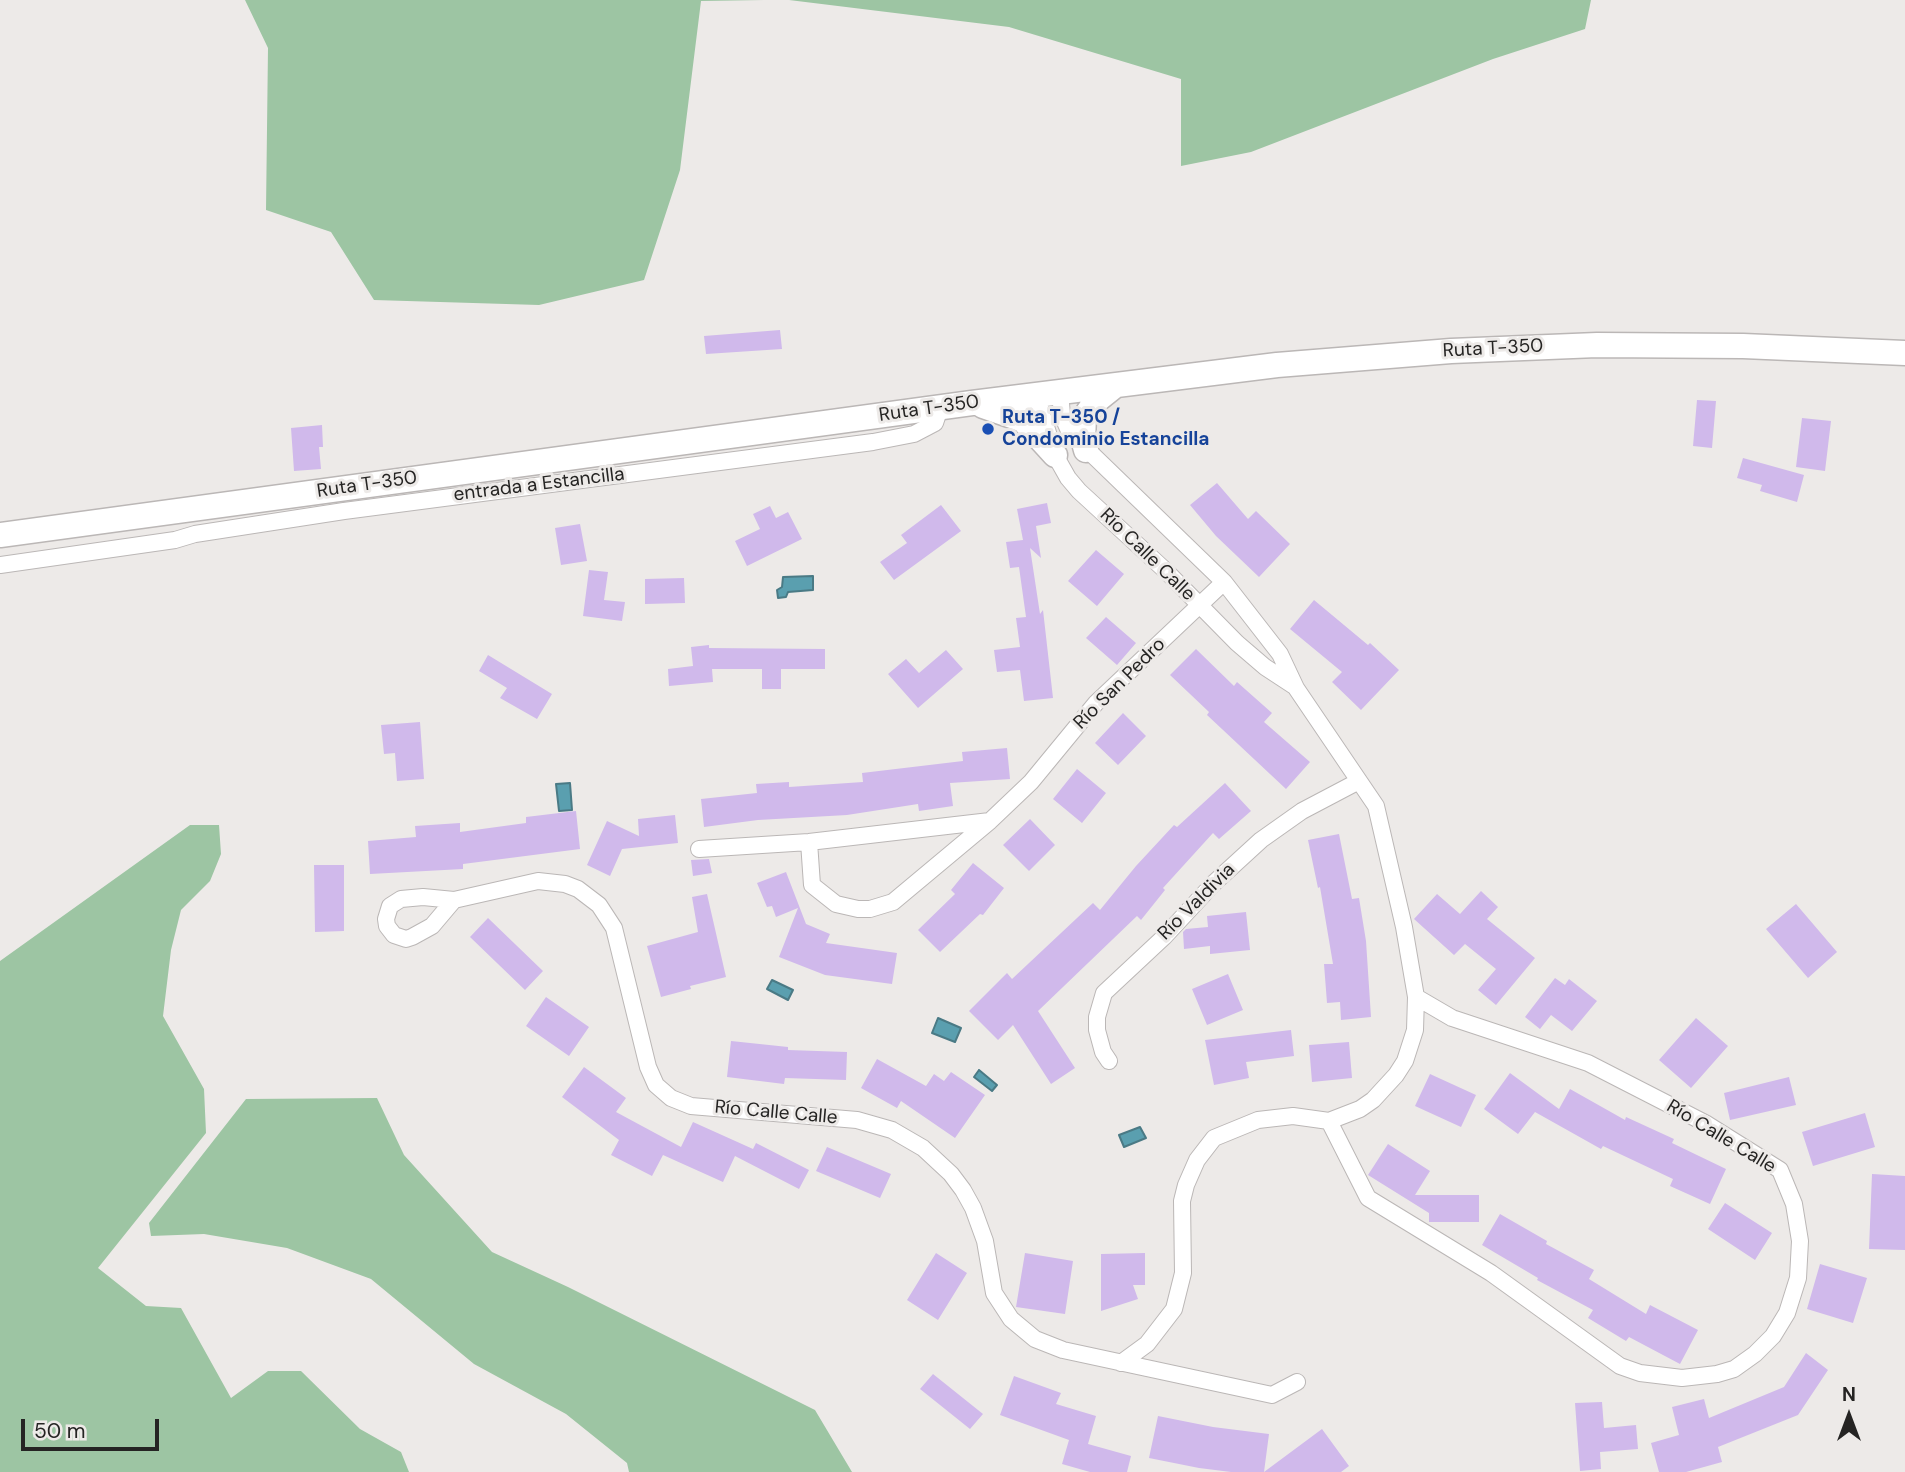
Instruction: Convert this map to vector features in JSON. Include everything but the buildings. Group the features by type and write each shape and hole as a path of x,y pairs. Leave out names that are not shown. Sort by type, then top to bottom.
{"main road":[{"name":"Ruta T-350","path":"0,535 972,403 1277,365 1524,347 1682,344 1905,353"},
{"path":"1086,450 1083,439 1084,418 1096,401 1115,385"},
{"path":"972,403 1023,420 1055,455"}],"street":[{"name":"Río Calle Calle","path":"1060,392 1060,406 1065,423 1077,442 1224,582 1280,654 1296,688 1376,806 1404,927 1416,997 1415,1030 1405,1061 1386,1088 1360,1109 1329,1121 1293,1116 1258,1120 1221,1134 1205,1148 1191,1172 1182,1201 1182,1273 1174,1309 1147,1344 1121,1363"},
{"name":"Río Calle Calle","path":"1036,395 1055,455 1079,491 1237,643 1265,667 1296,688"},
{"name":"entrada a Estancilla","path":"0,565 175,540 195,534 344,510 873,442 914,434 935,423 940,408"},
{"path":"195,534 201,507"},
{"name":"Río San Pedro","path":"809,842 811,885 836,904 870,909 893,902 990,821 1031,782 1096,704 1224,582"},
{"name":"Río Valdivia","path":"1109,1062 1103,1052 1097,1030 1099,1005 1104,993 1261,840 1302,811 1359,781"},
{"path":"699,849 809,842 990,821"},
{"name":"Río Calle Calle","path":"454,900 538,881 565,884 589,896 599,905 614,928 648,1067 662,1092 691,1106 857,1120 892,1130 908,1138 937,1159 963,1190 985,1241 994,1293 1011,1319 1022,1330 1049,1346 1272,1395 1297,1382"},
{"name":"Río Calle Calle","path":"1329,1121 1367,1198 1491,1273 1620,1366 1682,1378 1717,1374 1734,1369 1745,1362 1773,1336 1787,1313 1800,1260 1796,1213 1780,1170 1704,1123 1588,1063 1452,1018 1416,997"}],"green space":[{"path":"245,0 764,0 701,1 680,170 644,280 539,305 374,300 331,232 266,210 268,48"},
{"path":"789,0 1591,0 1585,29 1493,59 1251,152 1181,166 1181,79 1009,27"},
{"path":"190,825 219,825 221,854 210,881 181,910 171,950 163,1016 204,1089 206,1133 98,1268 146,1306 181,1308 231,1398 268,1371 301,1371 360,1429 401,1452 409,1472 0,1472 0,961"},
{"path":"377,1098 404,1155 492,1252 815,1410 852,1472 629,1472 627,1463 566,1414 474,1364 371,1279 287,1248 204,1234 151,1236 149,1223 246,1099"}],"water":[{"path":"813,576 813,590 788,592 786,597 778,598 777,590 782,587 783,577"},
{"path":"570,783 572,810 559,811 556,784"},
{"path":"772,980 793,990 788,1000 767,989"},
{"path":"938,1018 961,1028 955,1042 932,1033"},
{"path":"979,1070 997,1085 992,1091 974,1077"},
{"path":"1140,1127 1146,1138 1124,1147 1119,1135"}],"place":[{"name":"Ruta T-350 / Condominio Estancilla","path":"988,429"}]}
